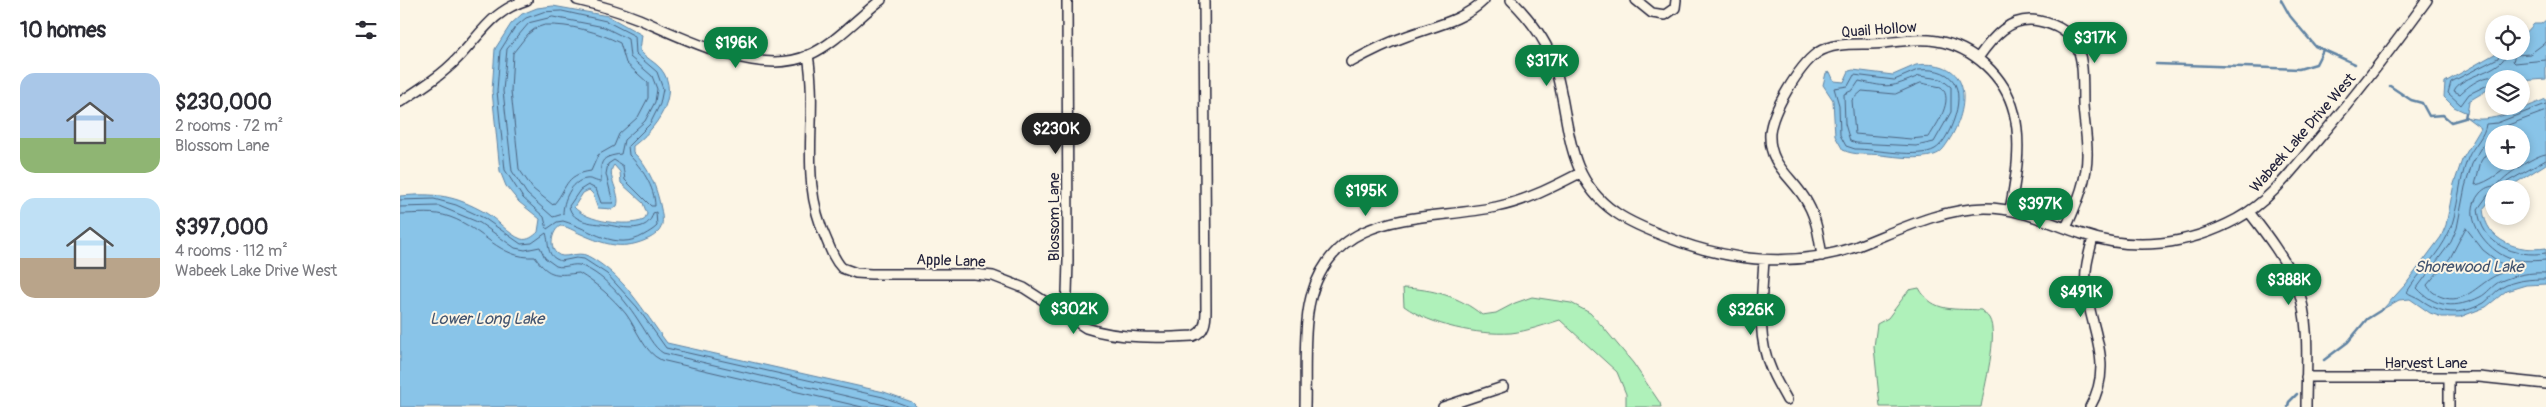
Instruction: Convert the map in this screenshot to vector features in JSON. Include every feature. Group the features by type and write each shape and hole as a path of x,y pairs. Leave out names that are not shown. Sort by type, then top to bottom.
{"street":[{"path":"400,102 450,66 491,19 513,4 527,0"},
{"path":"577,0 638,19 719,53 773,61 792,60 808,56 881,0"},
{"name":"Blossom Lane","path":"1063,313 1067,293 1068,261 1067,0"},
{"name":"Apple Lane","path":"808,56 811,80 812,202 819,225 842,268 856,273 871,274 985,275 1024,288 1086,328 1108,334 1193,336 1198,334 1204,327 1206,310 1204,0"},
{"path":"1350,62 1386,43 1453,21 1467,14 1484,0"},
{"name":"Wabeek Lake Drive West","path":"1511,0 1537,30 1551,55 1572,150 1580,173 1599,199 1614,212 1634,223 1702,250 1764,260 1822,256 1851,248 1943,214 1979,209 2010,210 2031,214 2093,238 2136,244 2173,242 2203,235 2249,212 2280,184 2373,73 2427,0"},
{"path":"1636,0 1658,15 1672,12 1676,0"},
{"path":"1978,58 1998,33 2007,26 2027,20 2043,22 2060,29 2071,38 2079,50 2084,72 2087,163 2080,194 2066,228"},
{"name":"Quail Hollow","path":"1822,256 1812,212 1798,188 1778,168 1770,143 1771,126 1777,107 1813,58 1818,53 1837,46 1922,40 1947,43 1978,58 2002,84 2014,113 2017,155 2010,210"},
{"path":"1306,407 1308,319 1311,298 1324,268 1345,244 1360,233 1389,222 1514,203 1547,190 1580,173"},
{"path":"2249,212 2275,246 2297,286 2305,325 2306,407"},
{"path":"2090,407 2099,382 2101,363 2099,338 2086,288 2086,267 2093,238"},
{"path":"1764,260 1762,316 1764,346 1771,369 1787,400"},
{"name":"Harvest Lane","path":"2306,377 2499,378 2546,384"},
{"path":"2449,377 2449,407"},
{"path":"1443,407 1503,387"}],"green space":[{"path":"1403,288 1435,292 1455,298 1482,315 1496,313 1532,297 1571,303 1590,313 1603,327 1633,363 1661,407 1626,407 1626,394 1617,372 1560,320 1511,333 1470,331 1455,328 1428,319 1404,306"},
{"path":"1919,288 1931,302 1938,306 1954,309 1981,310 1989,318 1992,326 1992,348 1981,407 1880,407 1874,347 1877,324 1888,318 1909,290"}],"water":[{"name":"Lower Long Lake","path":"553,6 608,16 642,35 640,51 661,69 667,79 668,90 667,101 657,122 633,146 633,152 644,164 657,193 662,218 662,226 658,232 641,242 615,245 607,244 560,226 555,231 552,239 556,253 563,256 584,254 601,264 623,284 667,343 884,392 912,402 917,407 400,407 400,196 435,195 464,202 486,213 521,239 528,239 538,232 540,219 519,202 506,186 500,171 492,91 495,49 511,24 522,14 537,8","holes":["614,165 620,172 621,183 643,203 647,214 644,220 628,223 597,220 574,207 583,193 589,190 593,194 598,208 612,209 617,206 618,201 611,174"]},
{"path":"2546,20 2546,79 2530,80 2530,70 2485,70 2485,91 2469,101 2467,113 2454,107 2444,97 2445,82 2485,59 2530,60 2530,28 2534,24 2541,24"},
{"path":"1916,65 1935,65 1948,69 1957,77 1962,88 1961,114 1956,128 1944,148 1934,155 1915,158 1857,154 1843,150 1835,136 1833,100 1823,85 1826,73 1830,72 1834,81 1844,82 1849,71 1853,70 1893,75"},
{"name":"Shorewood Lake","path":"2546,99 2546,164 2520,180 2485,180 2485,207 2483,209 2485,225 2488,225 2497,237 2505,242 2525,248 2546,248 2546,284 2526,285 2506,291 2486,307 2460,317 2442,317 2430,313 2410,299 2399,300 2383,309 2406,284 2441,237 2446,225 2454,184 2462,160 2481,128 2466,117 2485,119 2503,115 2530,115 2530,106"}],"waterway":[{"path":"2281,0 2290,16 2315,46 2355,64"},
{"path":"2156,64 2299,69 2316,64 2323,50"},
{"path":"2390,86 2411,100 2422,103 2429,116 2443,115 2451,122 2465,118 2466,113"},
{"path":"2324,360 2348,342 2367,319 2383,309"},
{"path":"2288,407 2289,402 2297,394"}]}
